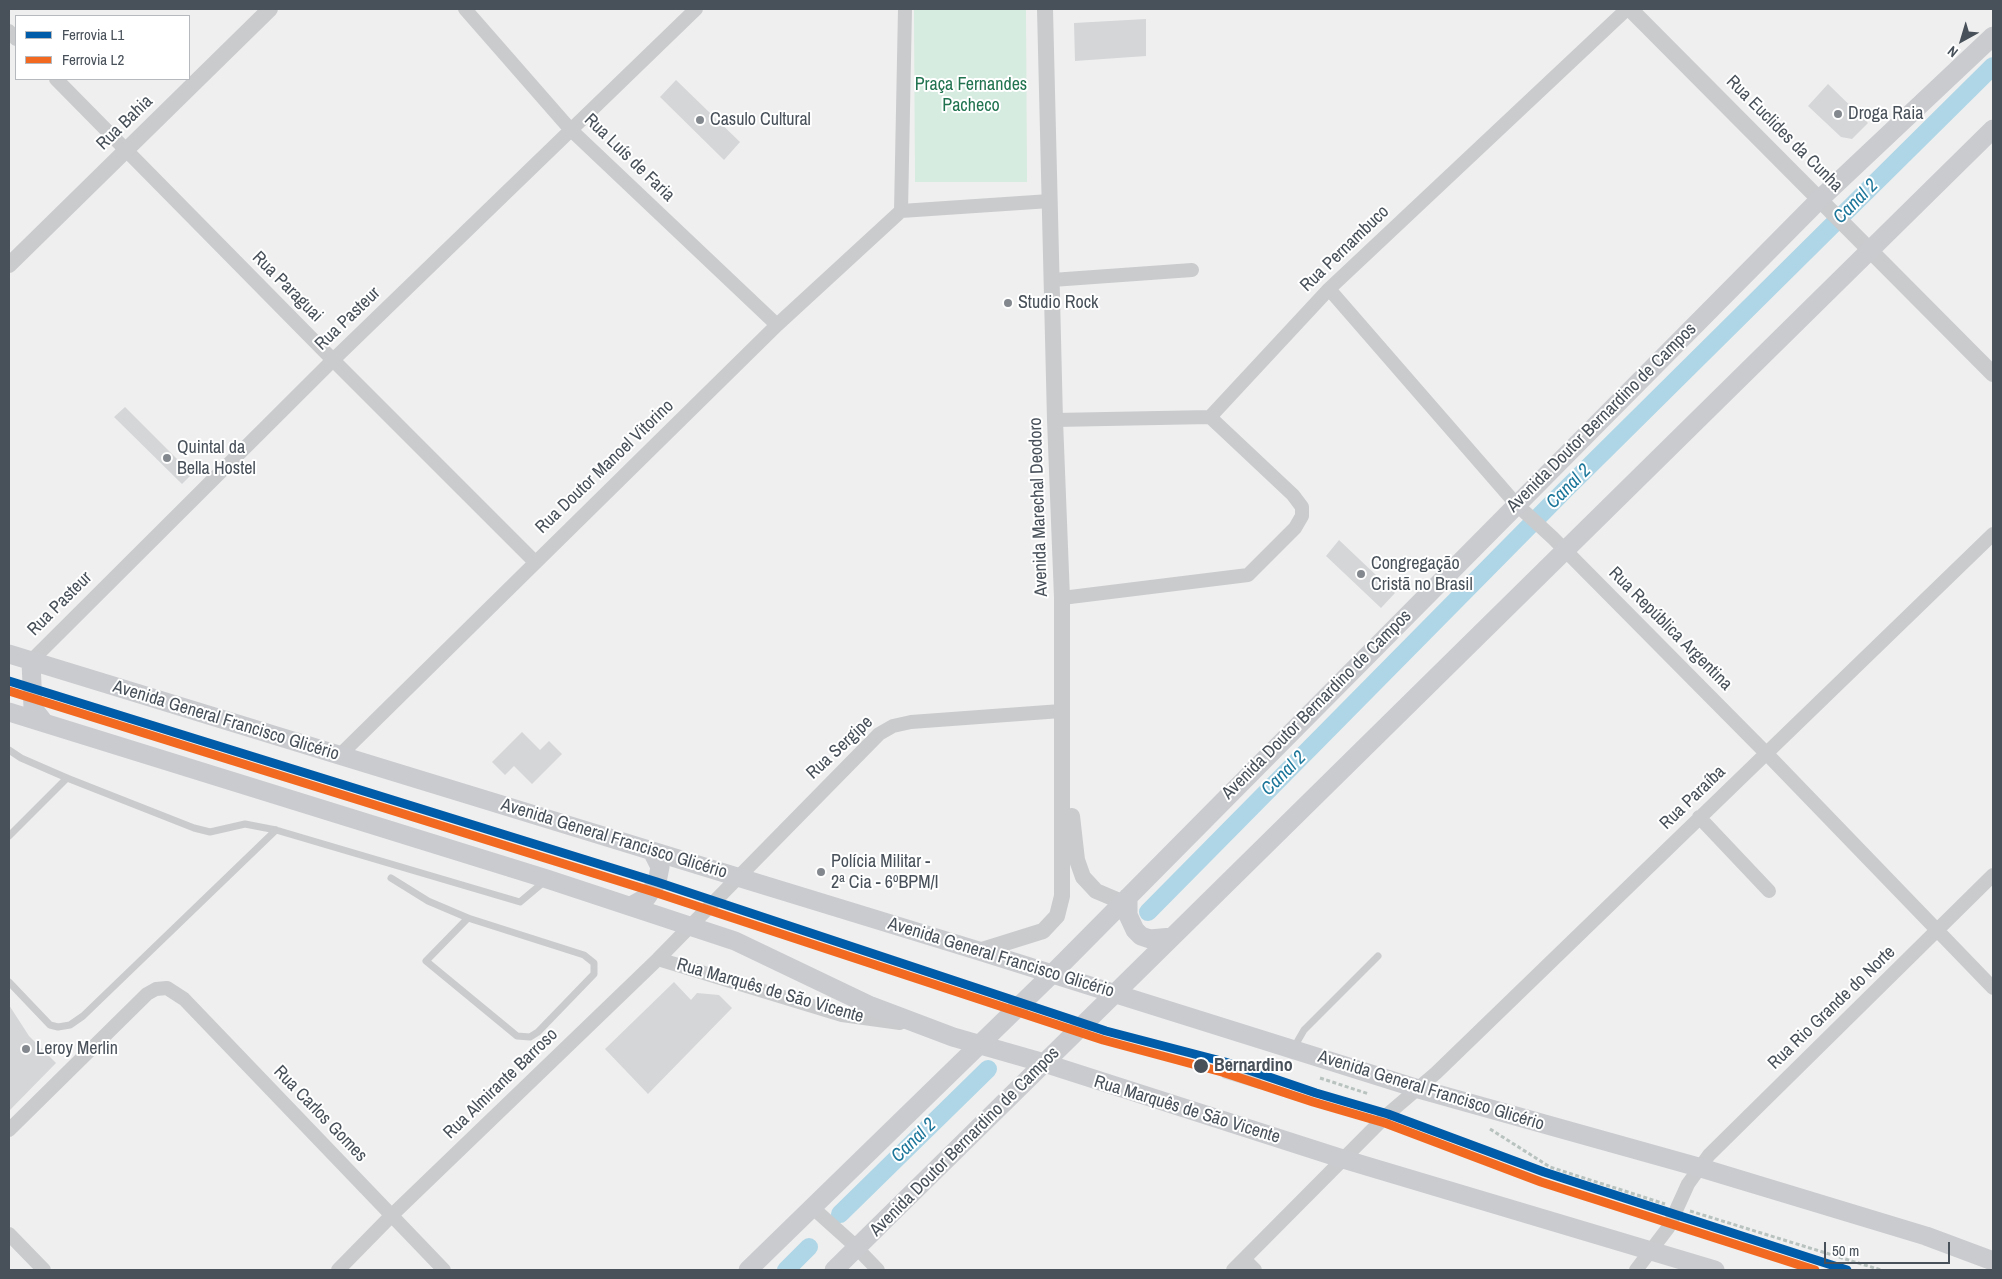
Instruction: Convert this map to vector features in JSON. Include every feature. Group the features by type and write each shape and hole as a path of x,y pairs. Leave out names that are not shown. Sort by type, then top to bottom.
{"main road":[{"name":"Avenida Doutor Bernardino de Campos","path":"748,1270 981,1044 1522,510 1820,199 1993,36"},
{"name":"Avenida Doutor Bernardino de Campos","path":"834,1270 1172,937 1559,544 1872,250 1993,129"},
{"name":"Avenida General Francisco Glicério","path":"9,654 736,876 1419,1089 1698,1167 1926,1236 1993,1261"},
{"path":"31,661 33,708 43,721"},
{"path":"9,712 547,879 752,947 871,1006 921,1026"},
{"path":"631,906 647,897 657,882 660,867 652,851"},
{"path":"1125,900 1128,915 1135,930 1141,936 1150,939 1172,937"},
{"name":"Rua Marquês de São Vicente","path":"921,1026 1044,1063 1343,1159 1715,1270"}],"street":[{"name":"Rua Bahia","path":"9,265 270,9"},
{"name":"Rua Luís de Faria","path":"465,9 570,129 777,325"},
{"name":"Rua Pasteur","path":"31,661 333,360 696,9"},
{"path":"905,9 901,211 1050,201"},
{"name":"Avenida Marechal Deodoro","path":"979,951 1043,931 1053,922 1060,910 1064,767 1061,711 1062,598 1055,420 1045,9"},
{"name":"Rua Euclides da Cunha","path":"1628,9 1835,213 1993,374"},
{"name":"Rua Pernambuco","path":"1210,417 1329,289 1628,9"},
{"name":"Rua Paraguai","path":"57,80 535,562"},
{"name":"Rua Doutor Manoel Vitorino","path":"340,756 777,325 901,211"},
{"path":"1052,280 1192,270"},
{"name":"Rua República Argentina","path":"1329,289 1522,510 1559,544 1766,753 1993,988"},
{"path":"1055,420 1210,417 1293,495 1302,507 1302,516 1295,528 1248,575 1062,598"},
{"name":"Rua Paraíba","path":"1233,1270 1343,1159 1402,1102 1419,1089 1993,534"},
{"name":"Rua Sergipe","path":"689,926 736,876 886,729 911,722 1061,711"},
{"path":"1064,767 1077,860 1083,877 1096,891 1125,900"},
{"path":"1699,818 1769,891"},
{"name":"Rua Rio Grande do Norte","path":"1636,1270 1668,1228 1698,1167 1723,1140 1993,876"},
{"name":"Rua Almirante Barroso","path":"338,1270 391,1216 658,959 689,926"},
{"name":"Rua Marquês de São Vicente","path":"658,959 842,1015 921,1026"},
{"name":"Rua Carlos Gomes","path":"9,1130 147,994 156,989 167,988 184,999 444,1270"},
{"path":"813,1208 878,1270"},
{"path":"9,1234 44,1270"},
{"path":"1244,1259 1255,1270"}],"lane":[{"path":"9,750 21,758 67,778 194,828 210,832 245,824 276,830 520,902 547,879"},
{"path":"9,836 67,778"},
{"path":"9,982 50,1025 58,1027 70,1025 84,1016 276,830"},
{"path":"391,878 428,901 468,918 584,956 594,963 594,974 538,1032 530,1037 517,1036 426,961 468,918"},
{"path":"1293,1050 1304,1030 1378,956"}],"path":[{"path":"1316,1077 1402,1102"},
{"path":"1483,1126 1498,1132 1550,1167 1560,1171 1881,1270"}],"green space":[{"name":"Praça Fernandes Pacheco","path":"914,9 1026,9 1027,182 915,182"}],"building":[{"path":"1146,19 1146,56 1075,61 1074,23"},
{"name":"Casulo Cultural","path":"676,80 740,142 724,160 660,97"},
{"name":"Droga Raia","path":"1828,84 1868,123 1852,139 1841,137 1808,106"},
{"name":"Quintal da Bella Hostel","path":"125,407 192,474 182,484 114,417"},
{"name":"Congregação Cristã no Brasil","path":"1339,540 1395,593 1381,608 1326,556"},
{"path":"522,732 540,750 549,741 562,754 532,784 514,766 505,775 492,762"},
{"path":"674,982 691,1000 697,993 719,995 732,1008 648,1094 605,1049"},
{"name":"Leroy Merlin","path":"9,1005 29,1036 56,1063 9,1111"},
{"path":"1226,1066 1262,1076 1259,1089 1222,1078"}],"waterway":[{"name":"Canal 2","path":"1148,912 1564,491 1993,66"},
{"name":"Canal 2","path":"840,1214 988,1069"},
{"name":"Canal 2","path":"786,1270 809,1247"}],"rail line":[{"name":"L1","path":"9,681 657,882 1106,1031 1225,1062 1316,1093 1388,1114 1544,1172 1847,1270"},
{"name":"L2","path":"9,691 654,892 1103,1040 1222,1072 1385,1123 1541,1182 1815,1270"}],"place":[{"name":"Droga Raia","path":"1838,114"},
{"name":"Casulo Cultural","path":"700,120"},
{"name":"Studio Rock","path":"1008,303"},
{"name":"Quintal da Bella Hostel","path":"167,458"},
{"name":"Congregação Cristã no Brasil","path":"1361,574"},
{"name":"Polícia Militar - 2ª Cia - 6ºBPM/I","path":"821,872"},
{"name":"Leroy Merlin","path":"26,1049"},
{"name":"Bernardino","path":"1201,1066"}]}
